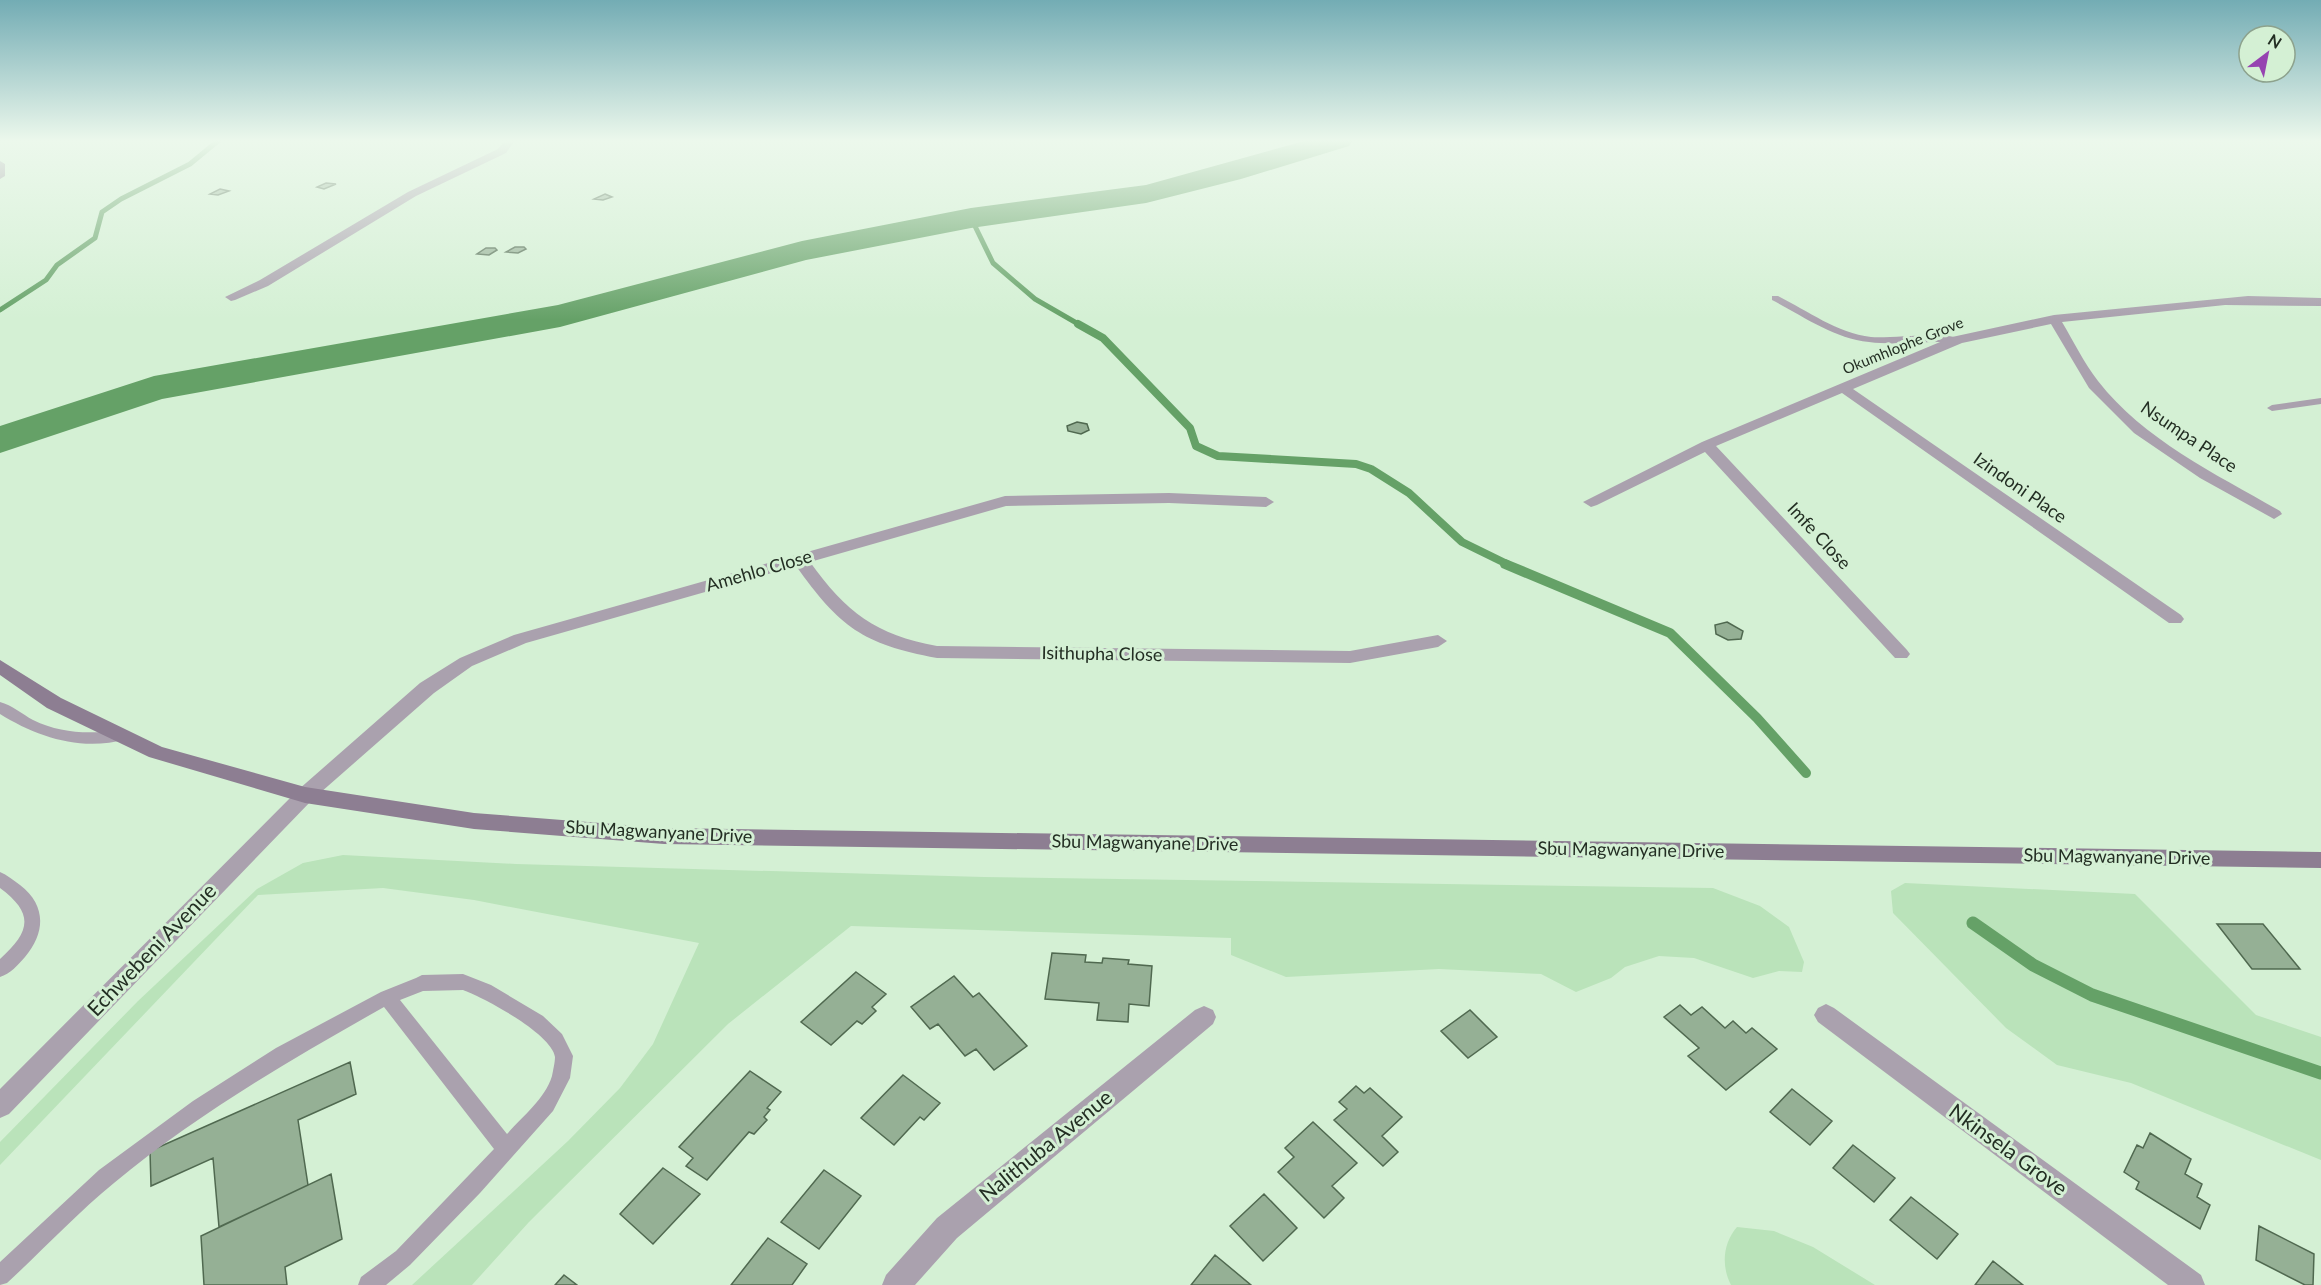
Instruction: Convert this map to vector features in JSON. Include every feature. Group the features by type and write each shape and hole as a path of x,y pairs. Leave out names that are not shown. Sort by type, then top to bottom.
{"main road":[{"name":"Sbu Magwanyane Drive","path":"0,666 54,703 156,752 305,795 474,821 664,836 2321,860"}],"street":[{"path":"231,297 264,283 402,200"},
{"name":"Okumhlophe Grove","path":"1591,502 1707,445 1957,340 2013,325 2240,298 2321,302"},
{"name":"Nsumpa Place","path":"2054,319 2099,392 2121,414 2156,443 2274,514"},
{"name":"Izindoni Place","path":"1843,388 2175,619"},
{"name":"Imfe Close","path":"1707,445 1901,654"},
{"name":"Amehlo Close","path":"305,795 427,688 466,662 520,639 1005,501 1169,498 1266,502"},
{"name":"Isithupha Close","path":"799,560 839,610 865,628 898,645 937,652 1350,657 1438,641"},
{"name":"Echwebeni Avenue","path":"0,1106 305,795"},
{"name":"Nkinsela Grove","path":"1826,1015 2191,1285"},
{"name":"Nalithuba Avenue","path":"896,1285 947,1228 1204,1017"}],"lane":[{"path":"1775,298 1858,338 1880,340 1927,337 1957,340"},
{"path":"2272,408 2321,401"},
{"path":"0,707 28,725 62,737 91,740 121,735"},
{"path":"0,879 27,902 35,918 32,932 19,951 0,970"},
{"path":"0,1276 106,1177 200,1107 283,1054 387,997 422,983 463,982 485,990 537,1022 556,1040 564,1056 561,1078 546,1105 506,1149 403,1258 369,1285"},
{"path":"387,997 506,1149"}],"green space":[{"path":"343,855 516,864 984,877 1713,888 1760,906 1789,927 1804,962 1802,972 1779,971 1753,978 1694,958 1659,956 1625,967 1611,978 1576,992 1541,974 1439,969 1286,977 1231,955 1231,938 851,926 728,1024 529,1222 472,1285 412,1285 568,1141 620,1088 653,1044 699,943 474,900 383,888 258,895 0,1165 0,1142 138,1001 257,889 303,863"},
{"path":"1905,883 2135,894 2256,1015 2321,1037 2321,1160 2131,1083 2057,1065 2006,1028 1893,913 1891,891"},
{"path":"1737,1227 1774,1231 1813,1247 1875,1285 1731,1285 1726,1270 1725,1255 1732,1233"}],"building":[{"path":"515,247 526,249 518,253 506,252"},
{"path":"486,248 497,250 489,255 477,254"},
{"path":"1077,422 1087,424 1089,430 1081,434 1068,431 1067,426"},
{"path":"1727,622 1743,631 1741,639 1728,640 1716,634 1715,625"},
{"path":"2217,924 2263,924 2300,969 2252,969"},
{"path":"1052,953 1086,955 1085,962 1102,963 1103,958 1129,960 1128,964 1152,966 1149,1006 1129,1004 1128,1022 1097,1020 1099,1003 1045,999"},
{"path":"856,972 886,994 872,1007 876,1011 862,1024 857,1021 831,1045 801,1022"},
{"path":"954,976 973,997 979,993 1027,1046 994,1070 976,1049 965,1056 938,1024 930,1029 911,1007"},
{"path":"1680,1005 1691,1015 1702,1007 1725,1028 1733,1021 1746,1033 1752,1028 1777,1049 1726,1090 1688,1056 1699,1048 1664,1017"},
{"path":"1470,1010 1497,1037 1468,1058 1441,1031"},
{"path":"350,1062 356,1094 298,1120 308,1185 219,1227 213,1158 151,1186 150,1151"},
{"path":"750,1071 781,1092 767,1108 770,1110 764,1117 767,1120 754,1134 749,1132 707,1180 686,1166 693,1158 679,1147"},
{"path":"903,1075 940,1103 924,1120 920,1117 894,1145 861,1118"},
{"path":"1356,1086 1364,1093 1370,1088 1402,1117 1382,1136 1398,1152 1383,1166 1334,1120 1347,1109 1339,1102"},
{"path":"1792,1089 1832,1121 1810,1145 1770,1112"},
{"path":"1313,1122 1357,1163 1332,1186 1344,1198 1324,1218 1278,1172 1294,1157 1285,1148"},
{"path":"2150,1133 2191,1159 2185,1174 2202,1184 2197,1197 2210,1205 2200,1229 2136,1189 2139,1182 2124,1172 2137,1145 2143,1148"},
{"path":"1853,1145 1895,1178 1874,1202 1833,1168"},
{"path":"663,1168 700,1194 653,1244 620,1214"},
{"path":"824,1170 861,1196 819,1249 781,1222"},
{"path":"331,1174 342,1239 285,1267 287,1285 204,1285 201,1236"},
{"path":"1264,1194 1297,1228 1263,1261 1230,1226"},
{"path":"1911,1197 1958,1234 1937,1259 1890,1220"},
{"path":"2259,1226 2314,1254 2313,1285 2305,1285 2256,1260"},
{"path":"768,1238 807,1264 792,1285 731,1285"},
{"path":"1215,1255 1251,1285 1191,1285"},
{"path":"1993,1261 2023,1285 1975,1285"},
{"path":"564,1275 577,1285 555,1285"}],"waterway":[{"path":"0,310 46,280 57,265 95,238 102,212 120,200"},
{"path":"0,440 154,388 560,316 802,251 971,218 1102,200"},
{"path":"971,218 993,263 1035,299 1080,325"},
{"path":"1078,324 1103,338 1190,428 1196,446 1218,456 1356,464 1371,469 1409,493 1462,542 1509,565"},
{"path":"1505,564 1670,633 1757,718 1806,773"},
{"path":"1973,923 2033,965 2092,995 2321,1073"}]}
